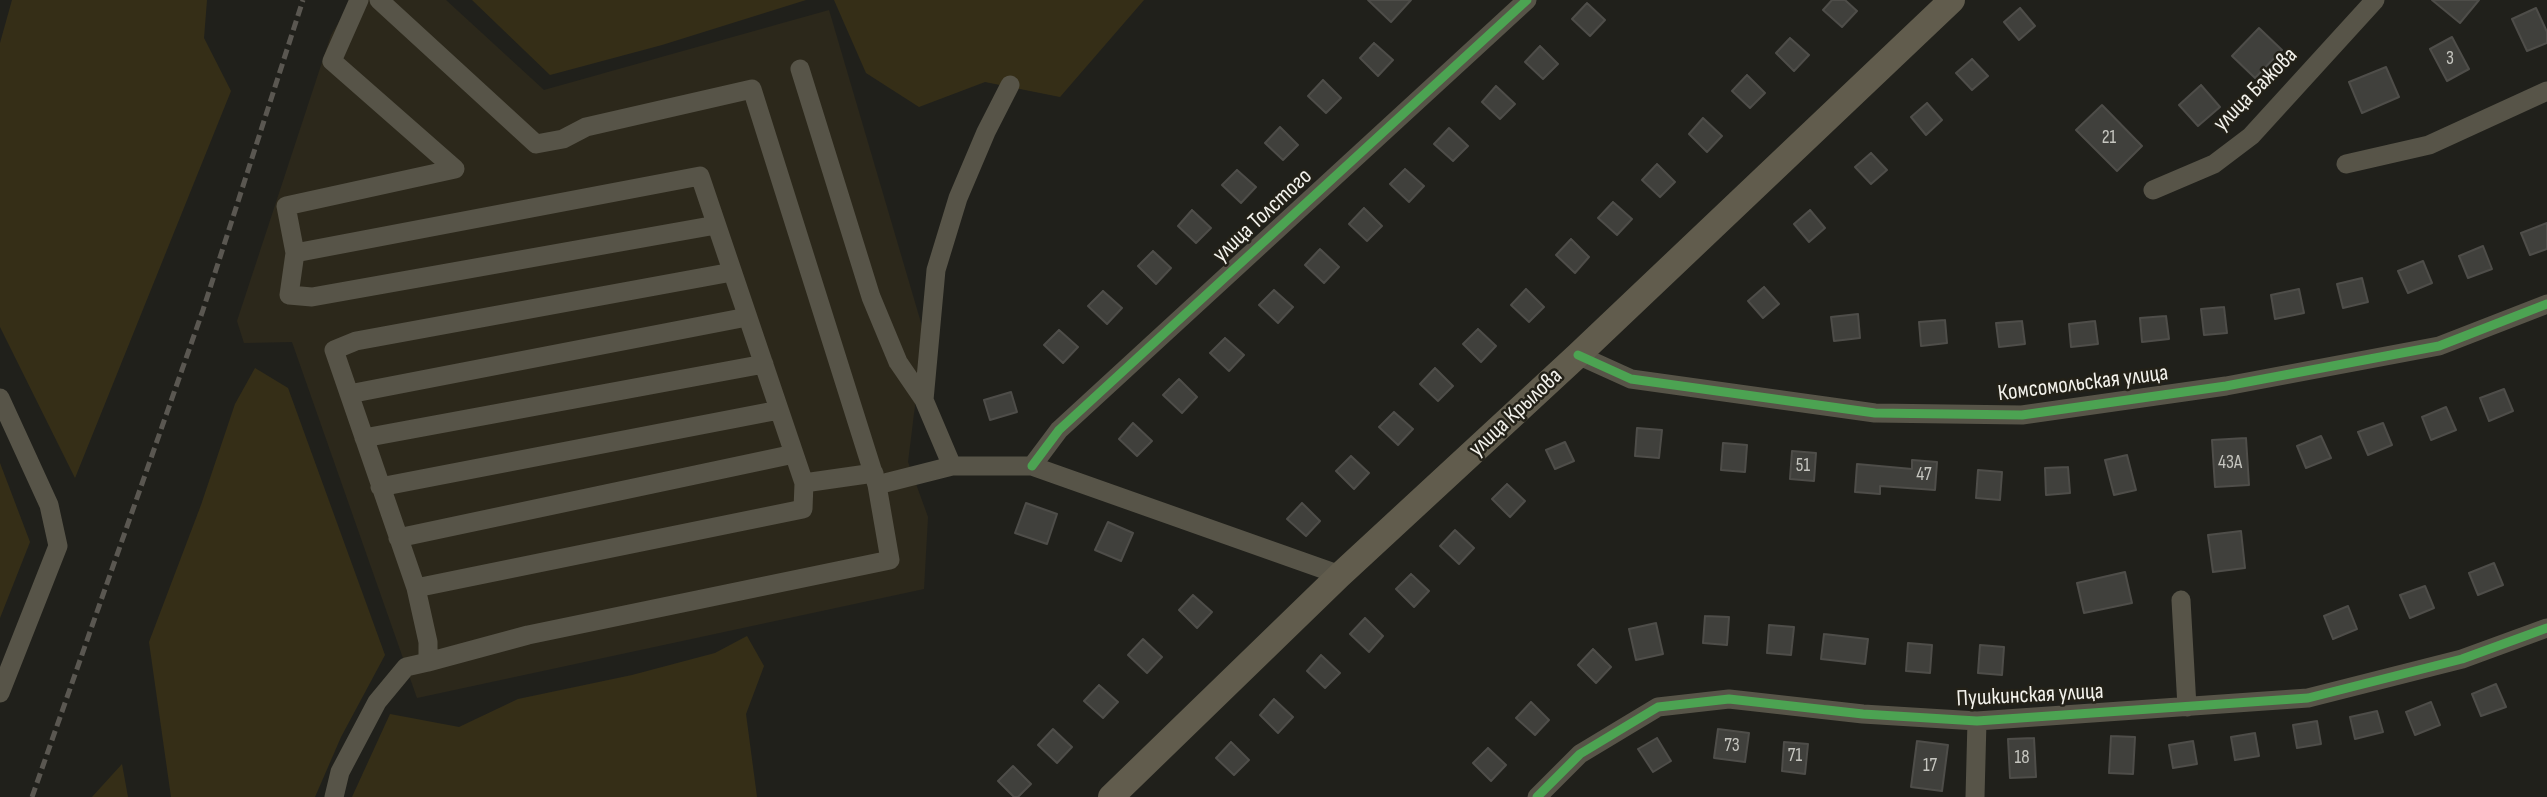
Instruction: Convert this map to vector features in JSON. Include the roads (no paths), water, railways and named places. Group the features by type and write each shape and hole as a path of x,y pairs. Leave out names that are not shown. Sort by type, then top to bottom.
{"main road":[{"name":"улица Крылова","path":"1111,797 1340,575 1578,355 1952,0"}],"street":[{"path":"359,0 332,61 455,169 286,206 295,253 289,295 312,297 716,225"},
{"path":"334,797 340,772 377,702 406,667 528,635 890,560 876,479 751,89 586,127 564,139 536,144 379,0"},
{"name":"улица Толстого","path":"1032,466 1059,430 1527,0"},
{"name":"улица Бажова","path":"2152,190 2214,164 2251,136 2375,0"},
{"path":"800,69 872,298 898,362 924,401 952,466"},
{"path":"924,401 936,270 958,198 986,132 1010,85"},
{"path":"2346,164 2429,145 2547,91"},
{"path":"295,253 700,176 804,483 803,509 416,588"},
{"path":"428,662 428,642 416,588 334,350 356,341 732,272"},
{"name":"Комсомольская улица","path":"1578,355 1631,379 1875,413 2022,415 2226,386 2439,346 2547,304"},
{"path":"349,394 747,317"},
{"path":"363,438 764,365"},
{"path":"0,398 49,505 58,546 0,693"},
{"path":"380,487 779,410"},
{"path":"398,538 794,454"},
{"path":"804,483 913,475 952,466 1032,466 1340,575"},
{"path":"2181,600 2187,707"},
{"name":"Пушкинская улица","path":"1537,797 1580,754 1658,707 1730,699 1863,714 1977,721 2308,698 2462,659 2547,628"},
{"path":"1975,797 1977,721"}],"railway":[{"path":"32,797 203,310 303,0"}]}
